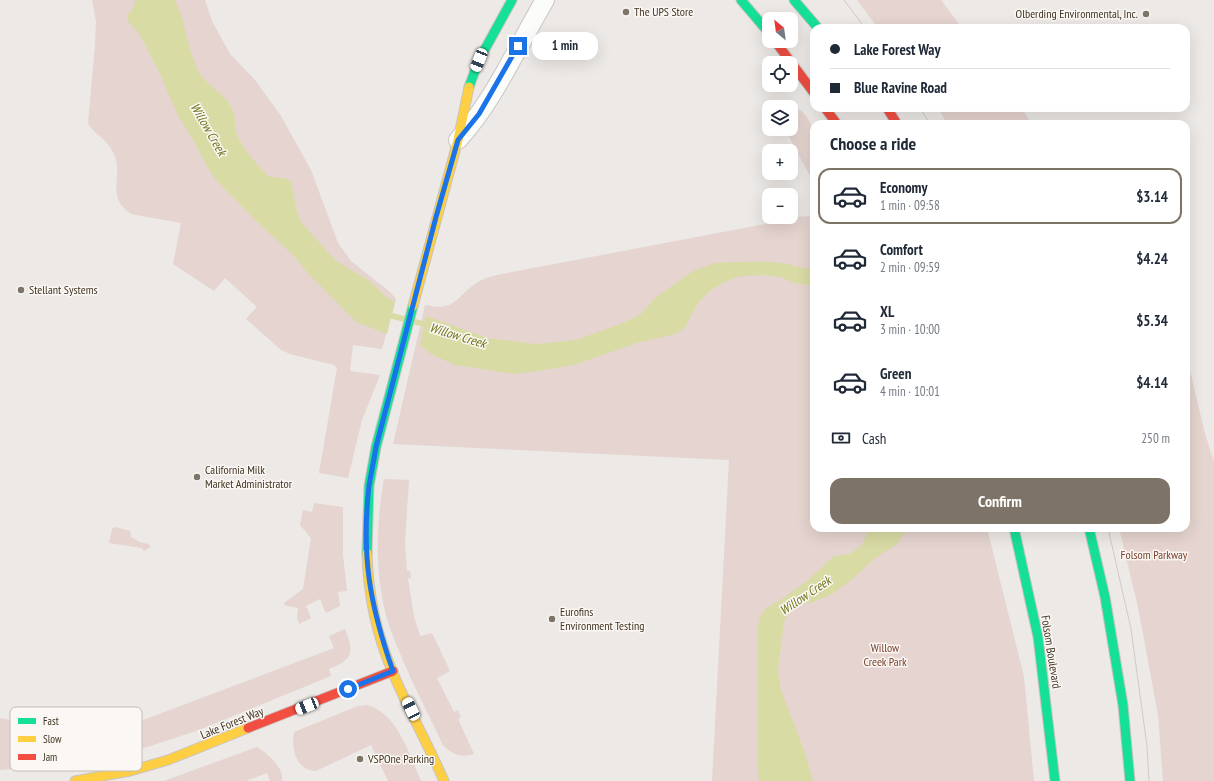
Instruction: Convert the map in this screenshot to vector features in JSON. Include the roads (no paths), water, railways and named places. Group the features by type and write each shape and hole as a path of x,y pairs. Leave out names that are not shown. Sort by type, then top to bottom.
{"street":[{"path":"444,781 393,671 381,637 372,602 367,562 366,524 369,485 376,447 458,140 469,85 479,60 512,0"},
{"path":"458,140 474,123 485,106 545,0"},
{"path":"741,0 762,25"},
{"path":"794,0 815,24"},
{"path":"780,48 810,88"},
{"name":"Folsom Boulevard","path":"1015,532 1038,637 1052,742 1055,781"},
{"path":"1090,532 1105,598 1123,705 1130,781"},
{"name":"Lake Forest Way","path":"142,768 168,760 393,671"},
{"name":"Lake Forest Way","path":"75,781 130,771"}],"water":[{"path":"135,0 175,0 199,72 207,82 222,95 233,110 235,115 236,131 245,150 268,176 291,181 297,212 301,222 336,261 370,281 386,297 395,302 387,334 356,322 304,269 294,256 254,219 217,181 209,170 177,114 161,76 140,35 128,21 127,16 134,7"},
{"path":"769,262 803,268 810,267 810,285 794,283 780,277 763,275 742,276 729,280 711,290 698,303 684,329 675,334 637,343 574,365 538,371 513,374 455,365 431,354 420,345 426,316 488,338 536,344 576,340 623,323 641,314 656,297 693,271 716,263"},
{"path":"868,532 905,532 897,544 874,559 850,581 832,594 813,602 796,605 791,609 784,622 778,671 781,690 805,753 813,781 759,781 757,757 757,630 760,616 766,608 782,599 807,581 834,556 849,554 861,546"}],"waterway":[{"name":"Willow Creek","path":"385,314 404,319"},
{"name":"Willow Creek","path":"412,321 431,326"}],"tram line":[{"path":"844,0 862,24"},
{"path":"922,112 928,120"},
{"path":"1109,532 1131,629 1147,746 1149,781"}],"place":[{"name":"The UPS Store","path":"626,12"},
{"name":"Olberding Environmental, Inc.","path":"1146,14"},
{"name":"Stellant Systems","path":"21,290"},
{"name":"California Milk Market Administrator","path":"197,477"},
{"name":"Eurofins Environment Testing","path":"552,619"},
{"name":"VSPOne Parking","path":"360,759"}],"park label":[{"name":"Folsom Parkway","path":"1154,555"},
{"name":"Willow Creek Park","path":"885,655"}]}
